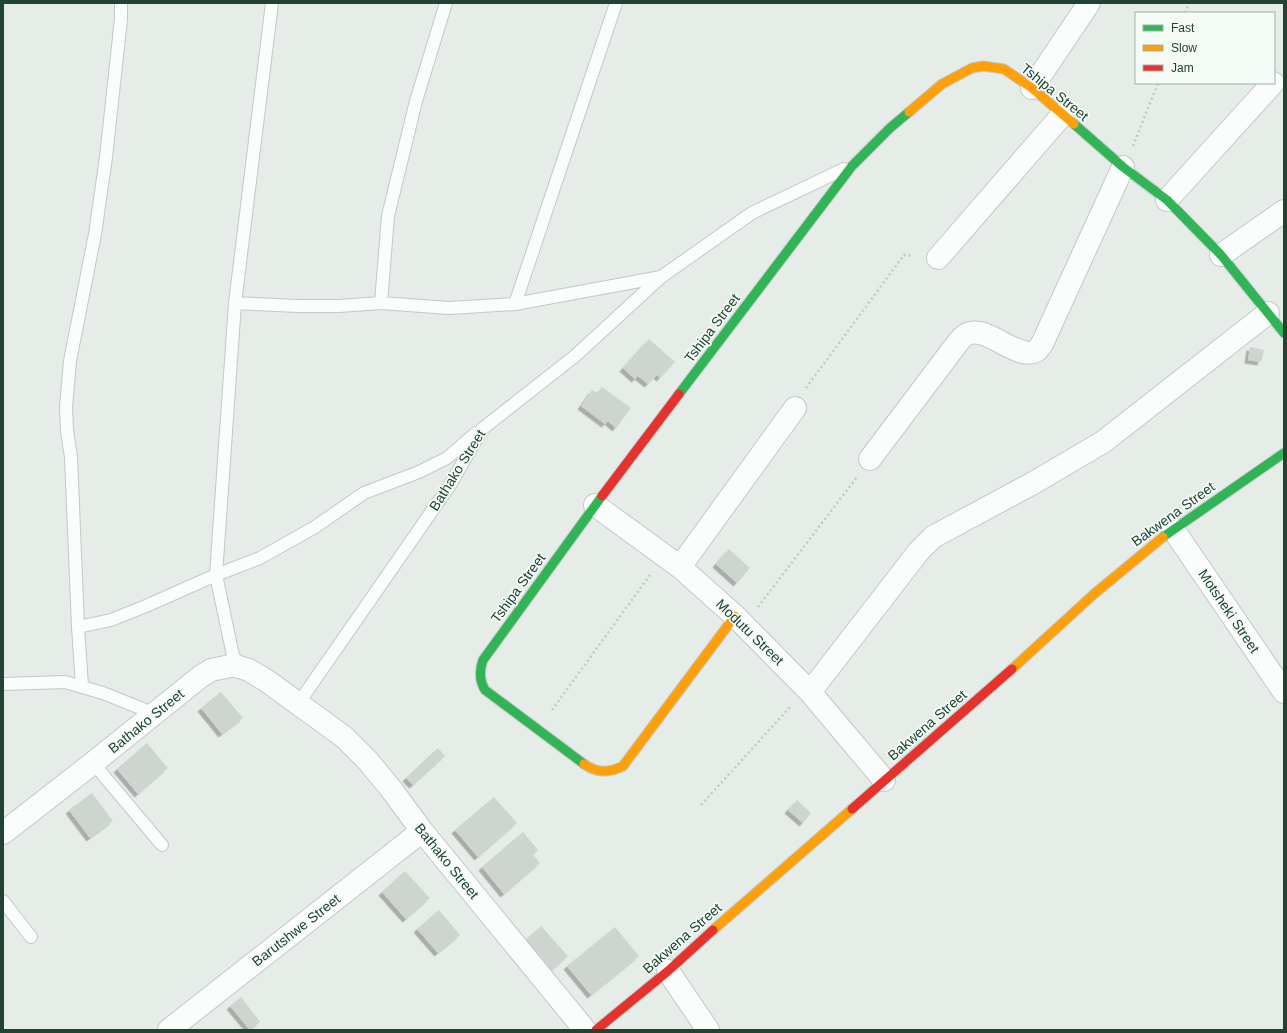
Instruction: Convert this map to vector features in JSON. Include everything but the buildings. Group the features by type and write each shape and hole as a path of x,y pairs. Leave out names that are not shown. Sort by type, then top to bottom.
{"street":[{"path":"1032,88 1089,3"},
{"name":"Tshipa Street","path":"740,620 623,766 616,770 604,772 588,767 485,690 480,678 480,669 483,660 595,505 852,166 890,128 942,84 972,68 993,66 1004,69 1032,88 1124,167 1166,200 1221,255 1284,333"},
{"path":"1275,80 1284,71"},
{"path":"1166,200 1271,84"},
{"path":"938,258 1063,114"},
{"path":"870,459 965,335 972,332 982,333 1024,352 1036,351 1042,344 1124,167"},
{"path":"1221,255 1284,211"},
{"path":"809,690 919,551 933,537 1035,482 1103,442 1268,313"},
{"path":"672,561 795,408"},
{"name":"Bakwena Street","path":"596,1030 668,971 884,780 978,700 1094,594 1136,558 1173,529 1284,453"},
{"name":"Modutu Street","path":"595,505 672,561 740,620 809,690 884,780"},
{"name":"Motsheki Street","path":"1173,529 1284,692"},
{"name":"Bathako Street","path":"3,833 93,764 200,677 211,670 236,665 249,670 267,681 344,737 368,761 391,788 422,831 585,1030"},
{"name":"Barutshwe Street","path":"169,1030 422,831"},
{"path":"668,971 708,1030"}],"lane":[{"path":"82,686 71,456 67,431 66,407 70,361 95,234 106,157 121,19 121,3"},
{"path":"236,665 216,575 235,303 272,3"},
{"path":"381,302 388,216 416,101 446,3"},
{"path":"514,304 616,3"},
{"name":"Bathako Street","path":"298,704 450,485 482,429 575,356 661,277 752,213 852,166"},
{"path":"235,303 339,306 381,302 449,308 514,304 661,277"},
{"path":"78,627 111,620 216,575 260,558 315,527 364,493 419,472 447,458 482,429"},
{"path":"3,684 65,682 82,686 155,714"},
{"path":"93,764 162,845"},
{"path":"3,901 31,937"}],"path":[{"path":"1124,167 1158,84"},
{"path":"795,408 802,393 904,255 938,258"},
{"path":"740,620 870,459"},
{"path":"537,730 672,561"},
{"path":"702,805 809,690"}],"traffic: fast":[{"path":"679,394 852,166 890,128 909,112"},
{"path":"1074,124 1123,167 1167,200 1221,255 1284,333"},
{"path":"1163,537 1284,453"},
{"path":"584,764 485,690 480,672 483,660 602,496"}],"traffic: slow":[{"path":"909,112 942,84 972,68 983,66 1004,69 1032,88 1074,124"},
{"path":"1012,669 1094,594 1163,537"},
{"path":"584,764 593,769 603,771 613,770 623,766 735,616"},
{"path":"713,930 852,809"}],"traffic: jam":[{"path":"602,496 679,394"},
{"path":"852,809 1012,669"},
{"path":"596,1030 668,971 713,930"}]}
